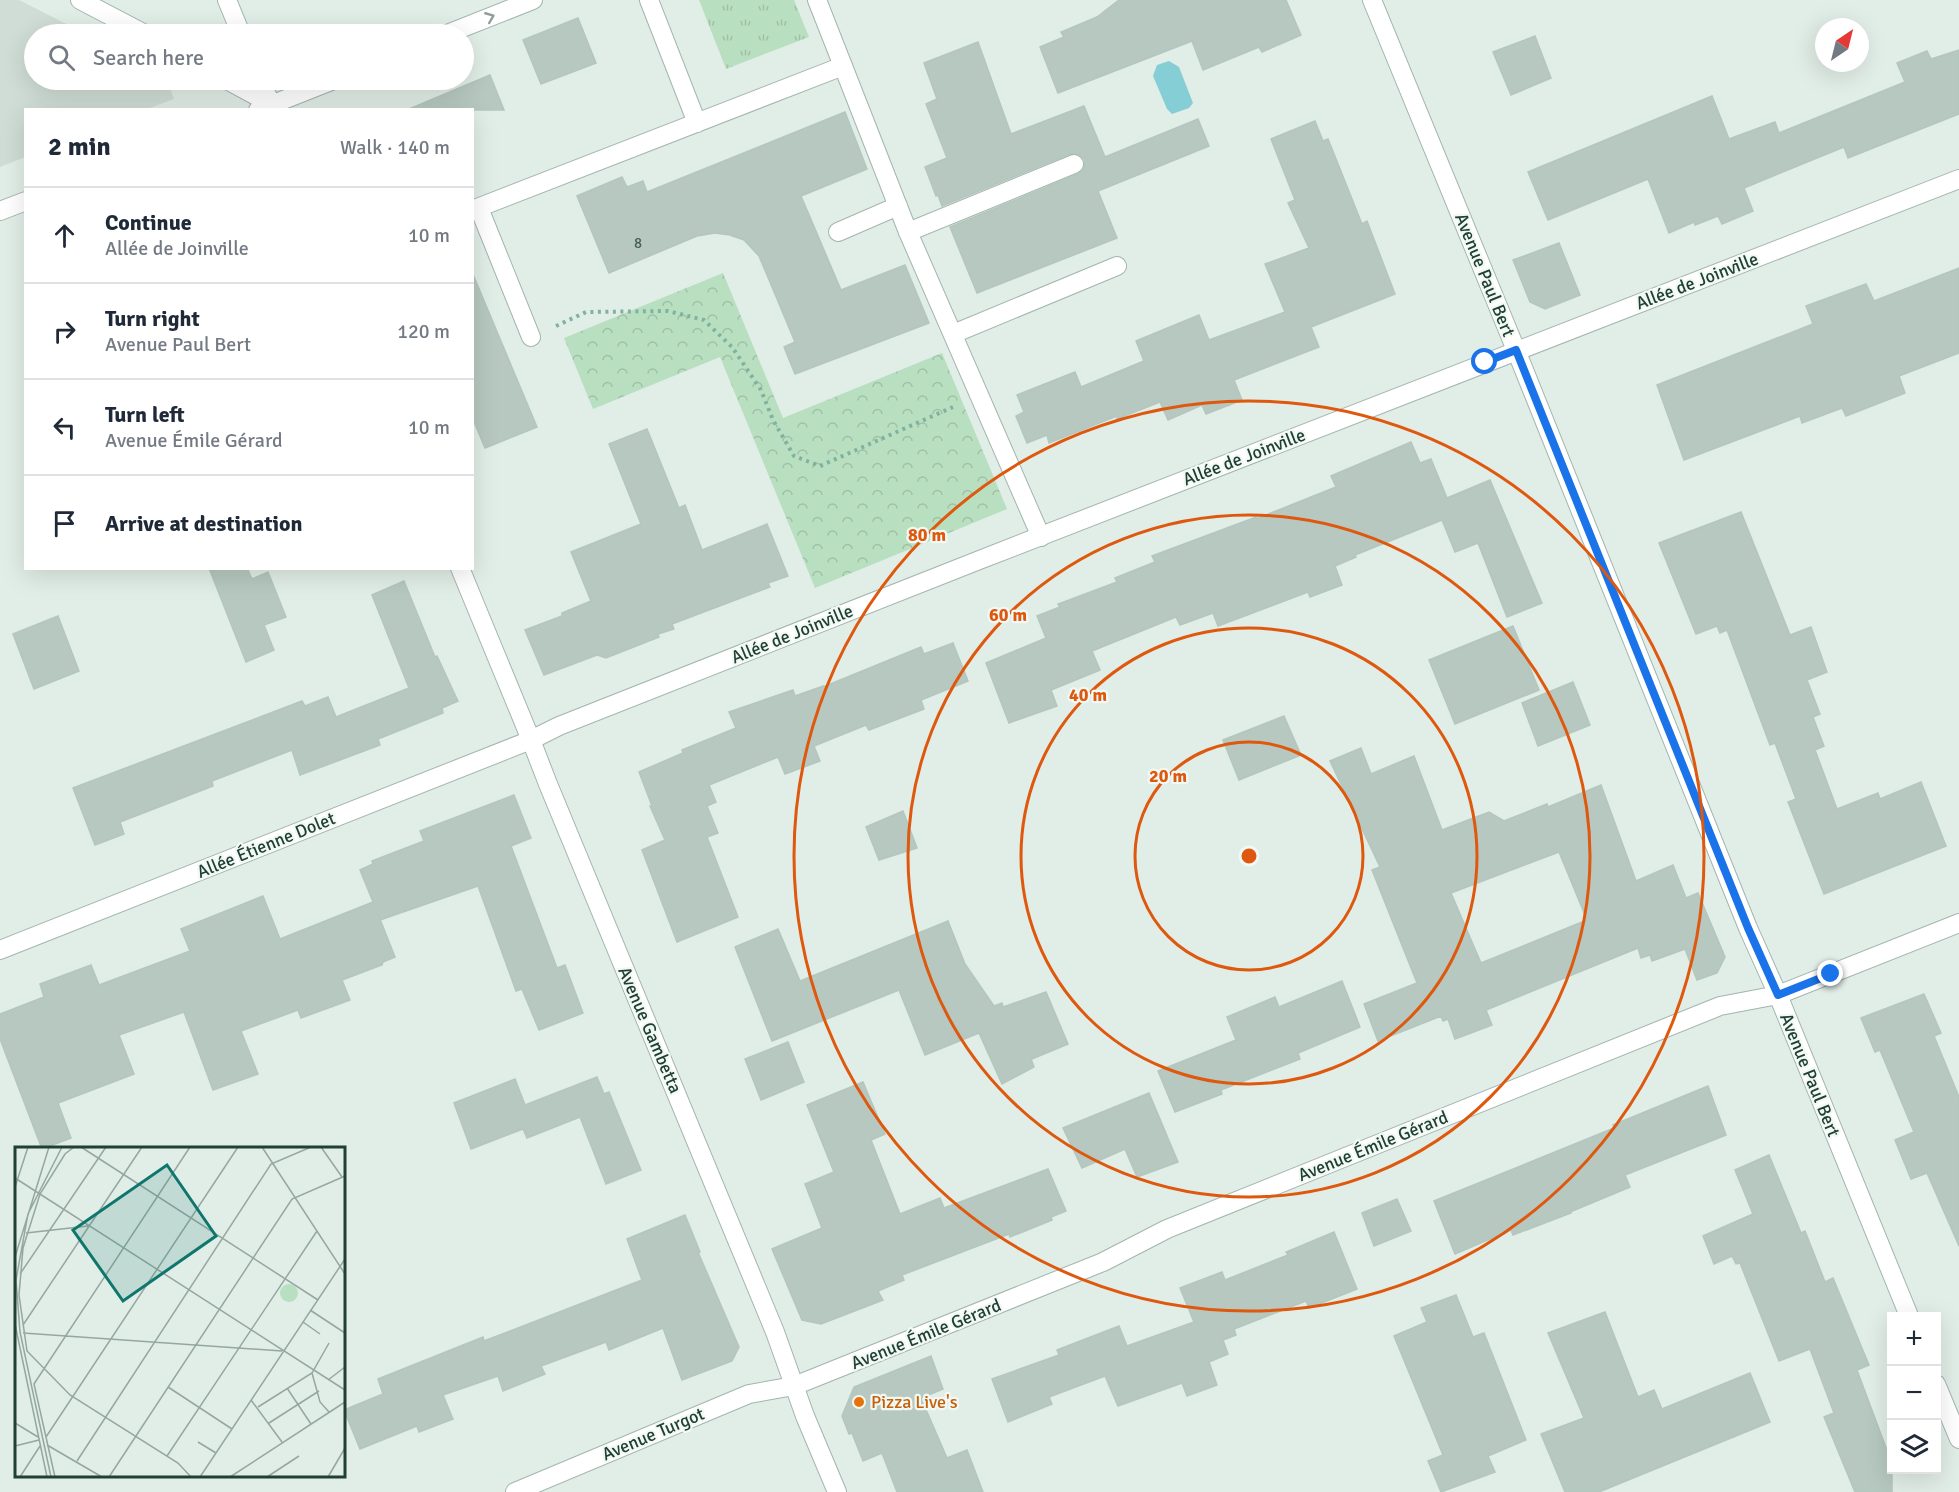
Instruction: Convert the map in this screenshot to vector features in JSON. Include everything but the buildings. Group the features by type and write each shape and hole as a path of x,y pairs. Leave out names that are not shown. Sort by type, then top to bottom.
{"street":[{"path":"80,0 126,24"},
{"path":"227,0 237,24"},
{"path":"472,24 533,0"},
{"path":"649,0 697,123"},
{"path":"817,0 908,232 1041,537"},
{"name":"Avenue Paul Bert","path":"1372,0 1516,350 1739,905 1907,1312"},
{"path":"531,337 476,209 843,66"},
{"path":"241,90 267,108"},
{"path":"263,90 267,108"},
{"path":"267,108 310,90"},
{"path":"908,232 1074,164"},
{"name":"Allée de Joinville","path":"531,740 559,726 1516,350 1959,179"},
{"path":"0,211 24,202"},
{"path":"838,232 898,207"},
{"path":"953,334 1117,266"},
{"name":"Avenue Gambetta","path":"461,570 775,1332 837,1492"},
{"name":"Allée Étienne Dolet","path":"0,950 531,740"},
{"name":"Avenue Émile Gérard","path":"794,1386 1103,1262 1167,1228 1720,1006 1778,995 1959,923"},
{"name":"Avenue Turgot","path":"515,1492 749,1394 794,1386"},
{"path":"1941,1396 1959,1438"}],"path":[{"path":"531,337 586,312 668,311 704,320 738,355 761,390 773,420 794,456 820,466 980,397"}],"shaded area":[{"path":"0,0 19,0 66,24 24,24 24,90 171,90 174,99 150,108 24,108 24,157 0,167"}],"green space":[{"path":"699,0 794,0 809,37 726,69"},
{"path":"723,273 783,418 942,353 1007,509 815,588 720,357 593,409 564,338"}],"water":[{"path":"1169,61 1179,67 1193,103 1189,108 1172,114 1167,109 1153,76 1157,65"}],"place":[{"name":"Pizza Live's","path":"859,1402"}],"route":[{"path":"1485,362 1516,350 1748,928 1778,995 1831,974"}]}
